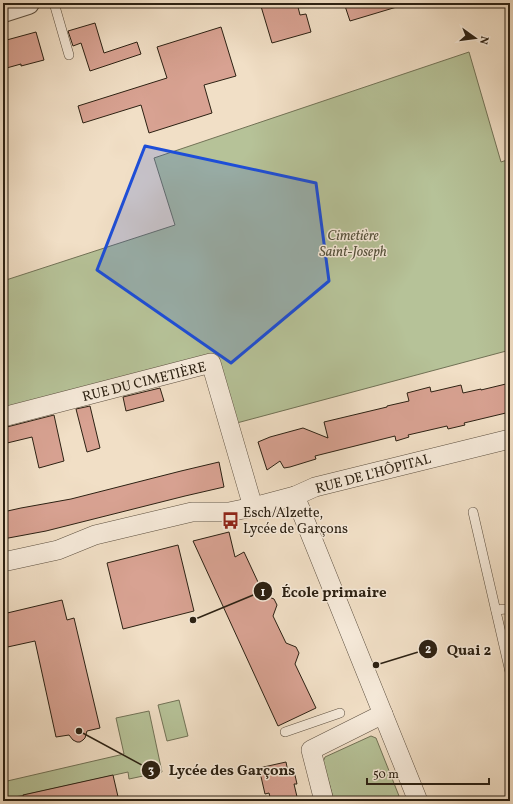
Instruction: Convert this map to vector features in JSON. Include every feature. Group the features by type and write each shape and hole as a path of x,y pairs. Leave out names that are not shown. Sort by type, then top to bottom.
{"street":[{"path":"3,11 28,3"},
{"name":"RUE DU CIMETIÈRE","path":"3,417 211,363 253,507"},
{"name":"RUE DE L'HÔPITAL","path":"3,562 58,550 95,535 192,512 229,512 253,507 296,496 315,487 510,439"},
{"path":"296,496 418,801"},
{"path":"324,801 311,750 383,714"}],"lane":[{"path":"54,3 69,55"},
{"path":"473,512 510,672"},
{"path":"496,610 506,608 510,610"},
{"path":"285,732 340,713"}],"highlighted area":[{"path":"145,146 316,183 329,281 231,363 97,270"}],"green space":[{"name":"Cimetière Saint-Joseph","path":"469,52 501,162 510,159 510,350 233,424 212,354 3,411 3,281 175,225 154,158"},
{"path":"179,700 188,736 167,741 158,705"},
{"path":"149,711 162,772 129,779 128,772 6,799 3,782 124,754 116,718"},
{"path":"371,736 376,738 401,801 334,801 323,762 325,757"}],"building":[{"path":"260,3 297,3 300,15 306,14 311,32 272,43"},
{"path":"344,3 399,3 400,6 350,21"},
{"path":"95,23 104,53 137,42 141,54 90,71 81,43 73,46 68,31"},
{"path":"221,27 236,76 204,85 212,113 149,133 141,105 83,123 78,106 167,78 157,47"},
{"path":"36,32 44,60 3,69 3,41"},
{"path":"510,383 510,412 464,423 465,425 448,429 447,426 408,435 409,437 396,441 395,436 315,456 316,459 290,467 284,468 280,461 267,470 258,442 270,437 303,428 328,438 324,422 409,401 407,393 430,387 431,392 461,385 463,393"},
{"path":"160,388 164,401 126,411 123,397"},
{"path":"90,406 100,448 87,452 76,409"},
{"path":"54,415 64,461 39,468 32,437 3,444 3,428"},
{"path":"219,462 224,487 46,531 3,539 3,512 71,499"},
{"path":"229,532 235,557 244,552 264,595 274,599 277,605 273,616 286,643 296,647 299,653 295,664 316,708 278,726 193,541"},
{"path":"178,545 194,611 123,629 107,563"},
{"path":"62,600 67,620 74,618 100,728 87,731 85,738 80,742 73,740 69,735 56,737 35,641 3,648 3,614"},
{"path":"286,762 288,772 294,771 297,784 294,784 298,801 271,801 269,793 265,794 259,768"},
{"path":"113,775 119,801 24,801 23,795"}],"place":[{"name":"Esch/Alzette, Lycée de Garçons","path":"230,520"},
{"name":"École primaire","path":"193,620"},
{"name":"Quai 2","path":"376,665"},
{"name":"Lycée des Garçons","path":"79,731"}]}
